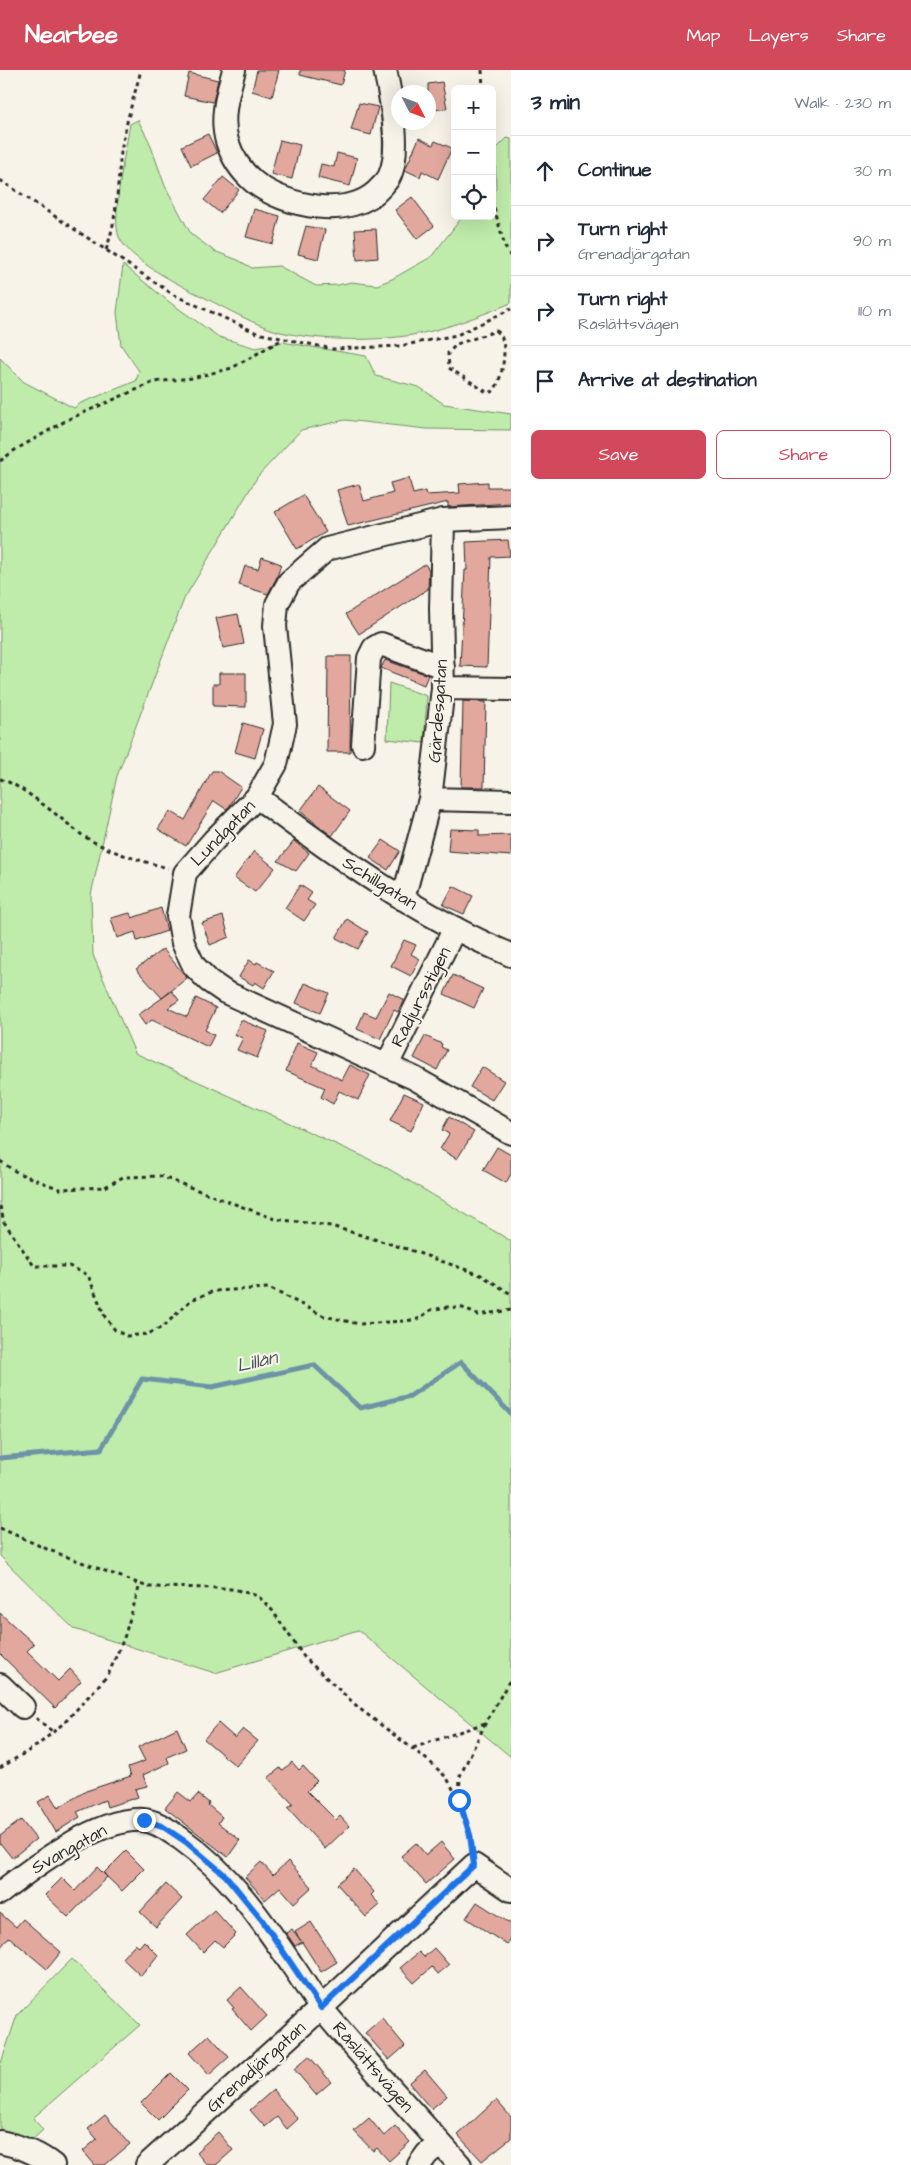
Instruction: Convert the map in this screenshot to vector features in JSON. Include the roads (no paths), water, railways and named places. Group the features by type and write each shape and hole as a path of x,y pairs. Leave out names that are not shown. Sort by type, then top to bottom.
{"street":[{"path":"234,70 226,98 224,120 228,141 236,161 243,171 271,193 308,205 336,208 356,204 374,194 389,177 395,156 390,91 385,70"},
{"name":"Lundgatan","path":"511,517 443,520 327,549 289,582 277,604 275,626 285,724 276,764 257,797 185,872 178,916 183,943 194,966 225,992 414,1078 511,1133"},
{"name":"Gärdesgatan","path":"403,899 430,799 443,677 441,609 443,520"},
{"path":"363,745 369,658 374,648 381,644 443,677 511,689"},
{"name":"Schillgatan","path":"257,797 331,853 403,899 455,928 511,955"},
{"path":"430,799 511,801"},
{"name":"Rådjursstigen","path":"387,1065 455,928"},
{"path":"0,1685 23,1707"},
{"name":"Svangatan","path":"0,1893 31,1868 84,1838 109,1826 128,1821 144,1820"},
{"name":"Råslättsvägen","path":"144,1820 162,1826 186,1842 226,1876 262,1920 321,2008 460,2165"},
{"name":"Grenadjärgatan","path":"147,2165 321,2008 474,1865 511,1890"},
{"path":"0,2142 22,2148 44,2158 53,2165"},
{"path":"419,2165 427,2154 440,2143"}],"waterway":[{"name":"Lillån","path":"0,1458 101,1449 142,1379 212,1387 314,1365 360,1408 410,1396 461,1362 511,1414"}]}
